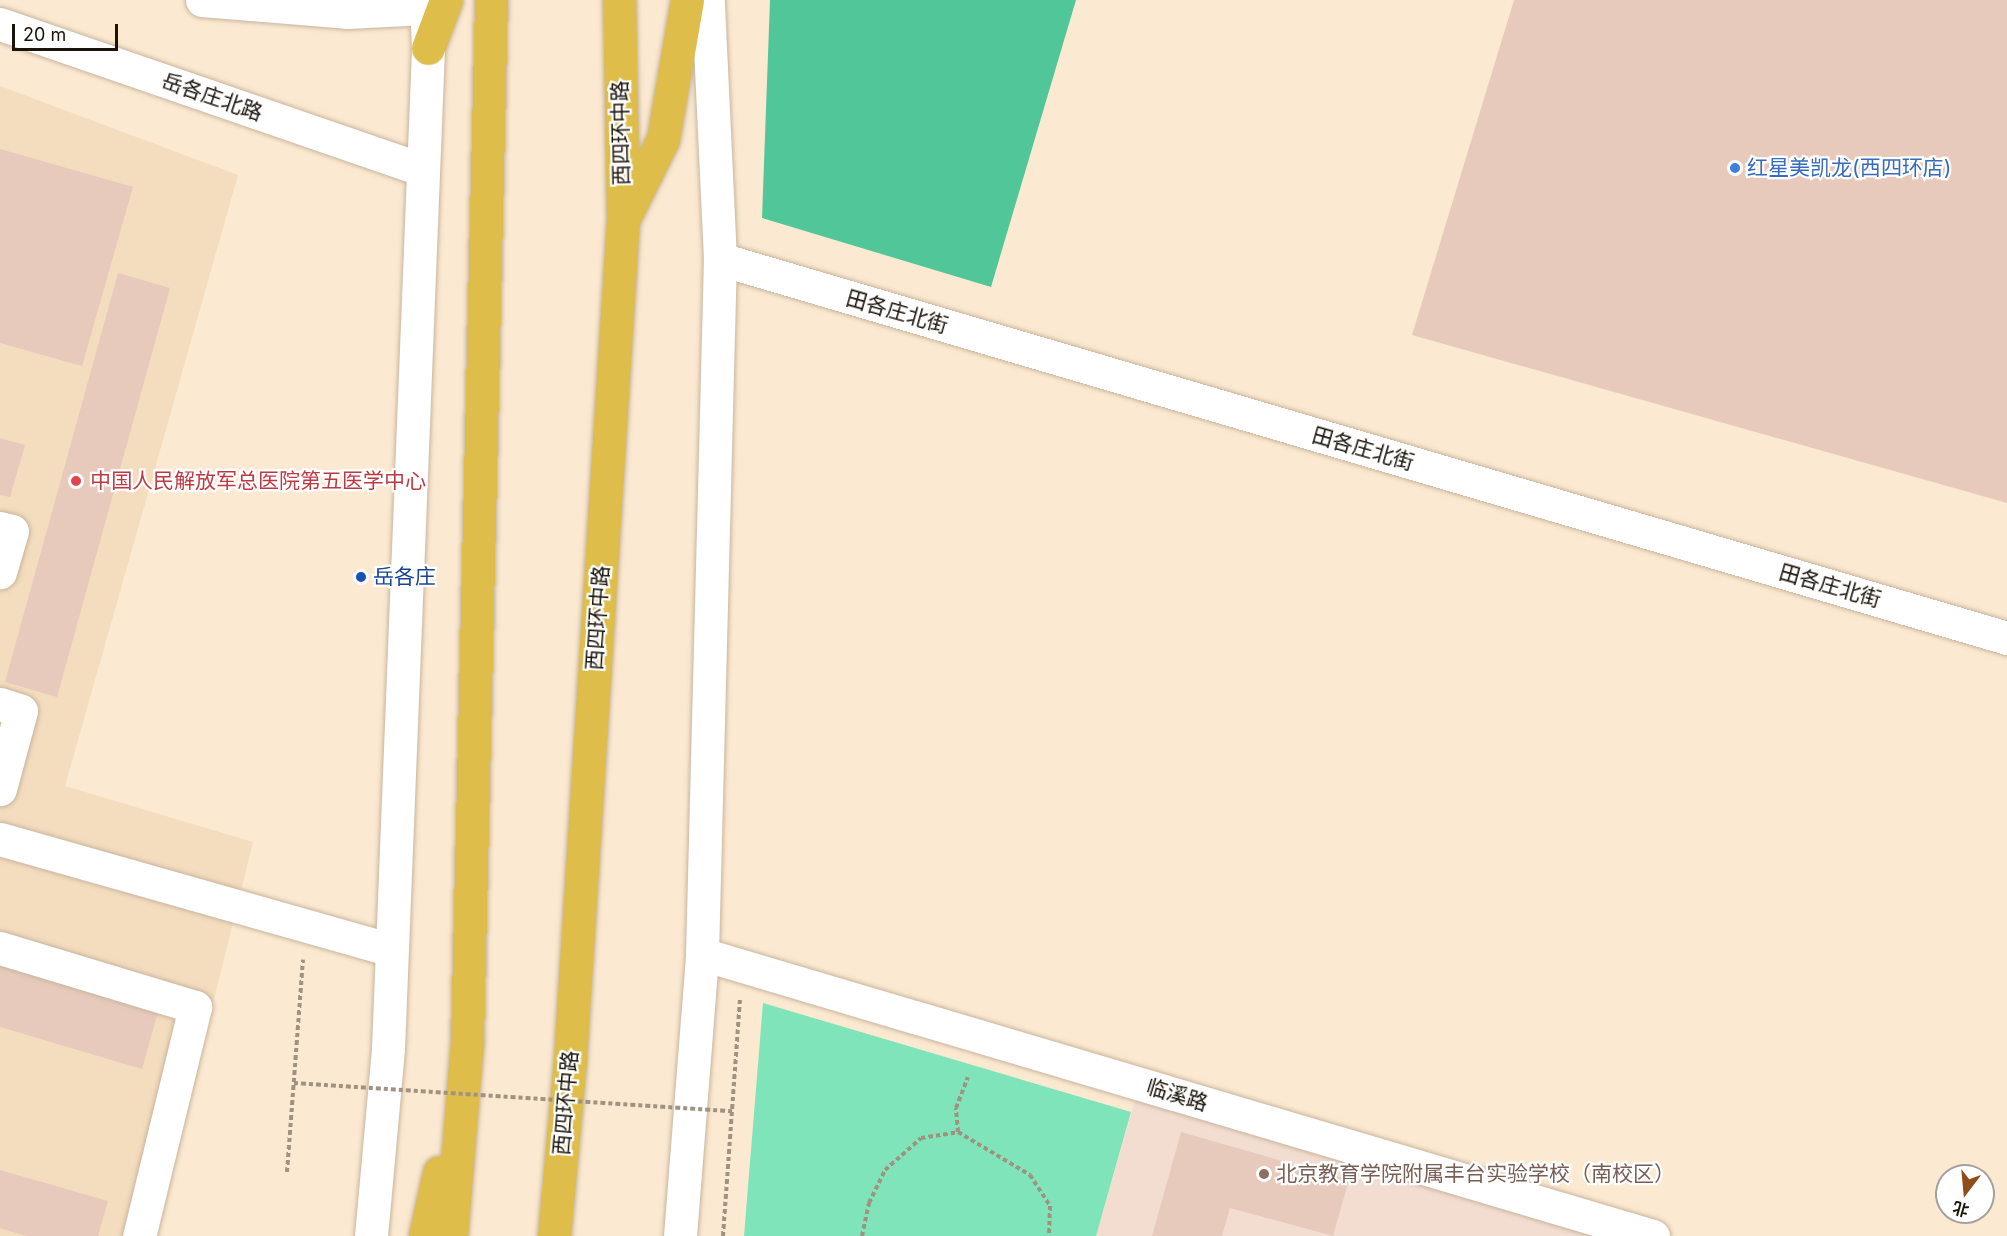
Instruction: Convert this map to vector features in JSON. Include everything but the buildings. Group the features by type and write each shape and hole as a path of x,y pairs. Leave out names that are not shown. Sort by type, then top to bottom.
{"highway":[{"path":"451,1236 467,1042 491,0"},
{"name":"西四环中路","path":"554,1236 570,1059 623,220 619,0"},
{"path":"623,220 663,139 687,0"},
{"path":"428,48 433,3"},
{"path":"426,1236 467,1042"}],"street":[{"path":"202,0 347,12 433,3"},
{"path":"680,1236 702,954 720,259 708,0"},
{"name":"岳各庄北路","path":"0,24 423,170"},
{"path":"371,1236 388,1049 390,949 428,48"},
{"name":"田各庄北街","path":"720,259 2007,638"},
{"path":"0,528 12,531 0,572"},
{"path":"0,704 21,711 0,789"},
{"path":"0,839 390,949"},
{"path":"0,948 195,1007 139,1236"},
{"name":"临溪路","path":"702,954 1653,1236"}],"path":[{"path":"287,1172 303,954"},
{"path":"723,1236 740,997"},
{"path":"958,1132 956,1107 968,1077"},
{"path":"294,1083 732,1111"},
{"path":"862,1236 869,1203 885,1170 921,1138 958,1132 1030,1175 1050,1206 1049,1236"}],"shaded area":[{"name":"中国人民解放军总医院第五医学中心","path":"0,86 238,175 65,786 253,842 155,1236 0,1236"},
{"name":"北京教育学院附属丰台实验学校（南校区）","path":"1139,1087 1610,1236 1096,1236"}],"green space":[{"path":"770,0 1076,0 991,287 762,218"},
{"path":"763,1003 1131,1112 1096,1236 744,1236"}],"place":[{"name":"红星美凯龙(西四环店)","path":"1735,168"},
{"name":"中国人民解放军总医院第五医学中心","path":"76,481"},
{"name":"岳各庄","path":"361,577"},
{"name":"北京教育学院附属丰台实验学校（南校区）","path":"1264,1174"}]}
